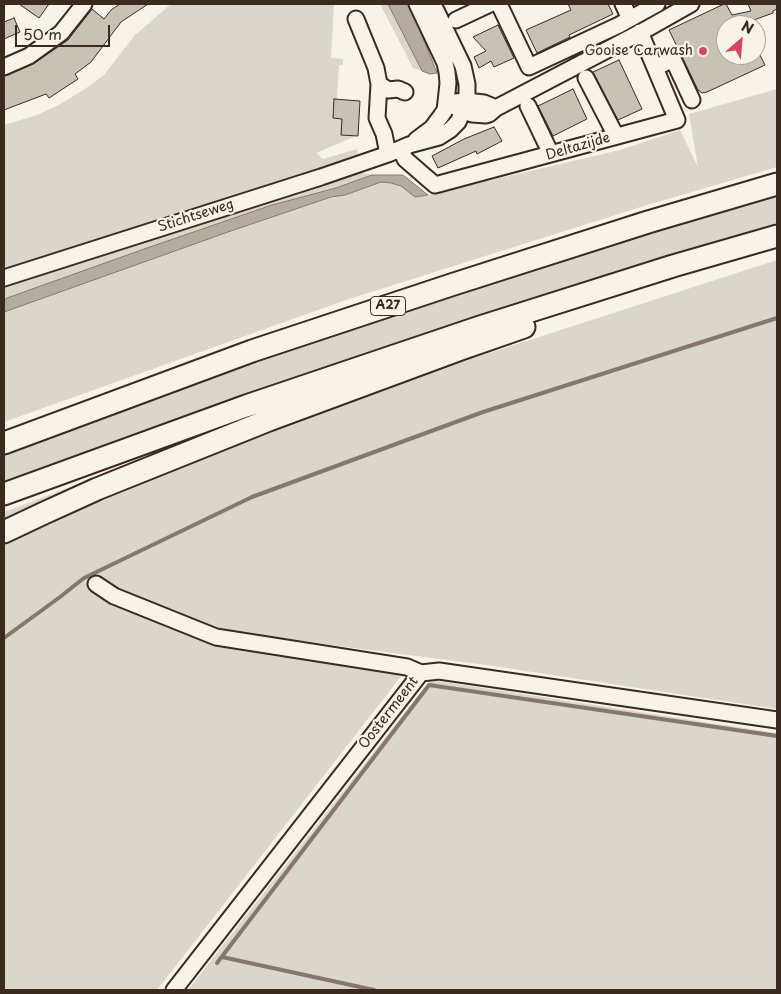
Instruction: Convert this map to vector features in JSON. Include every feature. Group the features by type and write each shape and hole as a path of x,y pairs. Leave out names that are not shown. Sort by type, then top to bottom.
{"highway":[{"name":"A27","path":"4,443 252,351 509,266 777,184"},
{"path":"4,494 246,406 480,327 673,266 777,236"},
{"path":"4,532 98,489 269,420 461,349 655,281 673,266"}],"street":[{"path":"4,67 29,56 61,33 84,4"},
{"path":"417,4 445,62 448,83 446,102 464,106 472,114 486,115 691,4"},
{"path":"433,4 463,66 467,84 464,106"},
{"path":"456,20 490,4"},
{"path":"500,4 529,67 657,4"},
{"path":"623,4 630,18"},
{"path":"356,19 376,68 379,84 377,118 384,134 399,150"},
{"name":"Deltazijde","path":"399,150 405,159 435,185 677,120 640,32"},
{"path":"655,68 673,59 692,100"},
{"path":"586,78 616,136"},
{"path":"379,84 388,90 398,89 405,92"},
{"name":"Stichtseweg","path":"399,150 432,128 445,110 446,102"},
{"name":"Stichtseweg","path":"4,278 321,177 439,137 458,122 464,106"},
{"path":"528,106 551,154"},
{"path":"96,584 114,596 216,638 407,667 421,673"},
{"name":"Oostermeent","path":"174,990 421,673 439,671 777,720"}],"shaded area":[{"path":"171,4 334,4 331,58 343,59 343,65 339,65 337,99 356,136 316,153 323,159 357,149 358,155 214,204 4,270 4,125 37,115 59,105 85,89 104,75 134,36"},
{"path":"380,4 388,4 422,71 413,68"},
{"path":"388,4 408,4 437,73 430,74 422,71"},
{"path":"777,89 777,167 644,206 349,299 4,422 4,312 228,232 381,182 401,186 415,197 428,195 620,150 680,130 698,167 689,114"},
{"path":"356,171 372,175 336,188 272,205 4,300 4,285 315,187"},
{"path":"372,175 403,175 428,195 415,197 401,186 381,182 228,232 4,312 4,300 7,298 272,205 336,188"},
{"path":"777,195 777,223 512,305 266,388 4,483 4,452 158,395 514,276"},
{"path":"777,260 777,709 486,665 206,629 191,633 406,670 157,990 4,990 4,546 55,520 254,439 465,361"},
{"path":"243,422 4,528 4,512"},
{"path":"431,680 777,733 777,990 188,990"}],"building":[{"path":"19,4 49,4 39,18"},
{"path":"120,4 148,4 121,22 91,62 75,74 78,79 49,98 46,94 4,110 4,76 33,64 68,40 92,9 104,19 111,10"},
{"path":"568,4 608,4 613,14 537,53 526,30 571,10"},
{"name":"Gooise Carwash","path":"726,4 732,15 716,15 716,65 765,65 702,93 698,90 669,30"},
{"name":"Gooise Carwash","path":"748,4 777,4 777,9 766,16 732,15 751,11"},
{"path":"14,18 20,32 4,39 4,22"},
{"path":"498,25 514,58 494,67 491,61 479,68 474,57 486,51 473,37"},
{"path":"619,60 642,109 618,120 593,72"},
{"path":"573,89 587,119 553,136 538,106"},
{"path":"334,99 360,101 358,136 341,135 342,119 333,118"},
{"path":"494,127 502,141 477,154 476,151 438,168 432,156 464,139"}],"waterway":[{"path":"4,638 84,578 252,497 483,412 777,318"},
{"path":"217,963 429,685 777,736"},
{"path":"222,957 374,990"}],"place":[{"name":"Gooise Carwash","path":"703,51"}]}
